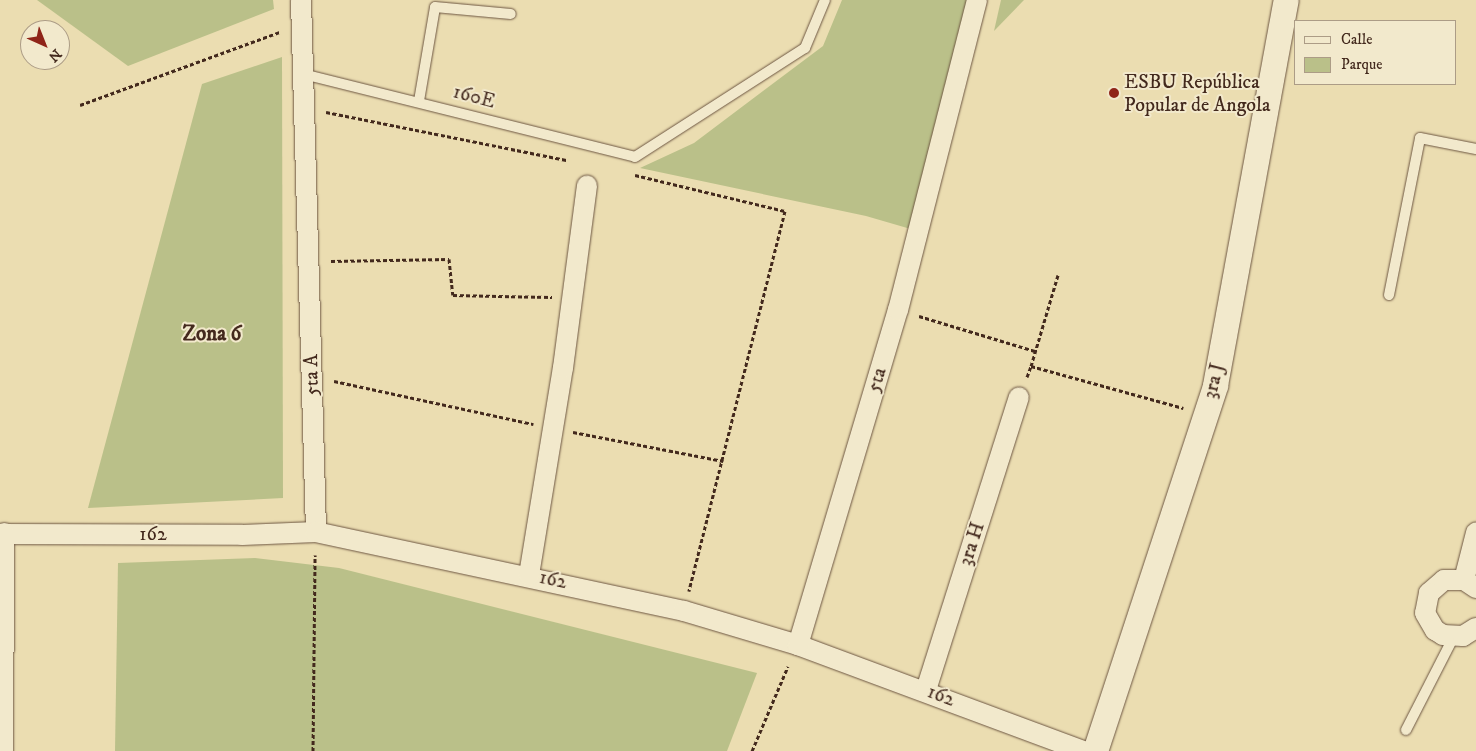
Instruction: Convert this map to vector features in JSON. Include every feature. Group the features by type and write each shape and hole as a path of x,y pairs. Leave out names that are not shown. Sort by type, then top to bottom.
{"street":[{"name":"5ta A","path":"302,0 316,532"},
{"name":"5ta","path":"798,644 898,310 977,0"},
{"name":"3ra J","path":"1095,751 1215,385 1286,0"},
{"path":"529,575 553,428 587,186"},
{"name":"3ra H","path":"926,690 1019,397"},
{"name":"162","path":"2,534 242,535 316,532 529,575 684,610 798,644 926,690 1083,751"},
{"path":"2,534 3,751"},
{"path":"1476,534 1470,584 1444,580 1429,593 1425,603 1425,613 1435,630 1453,638 1463,636 1476,628"}],"lane":[{"name":"160E","path":"303,74 419,101 590,148 635,156 806,48 825,0"},
{"path":"419,101 435,7 511,14"},
{"path":"1388,294 1420,138 1476,149"},
{"path":"1406,730 1453,638"}],"path":[{"path":"80,105 302,24"},
{"path":"306,108 570,160"},
{"path":"626,173 785,211 684,610"},
{"path":"309,262 449,259 453,295 572,298"},
{"path":"1058,275 1031,366 1205,414"},
{"path":"898,310 1035,350"},
{"path":"312,377 553,428 722,461"},
{"path":"313,751 316,532"},
{"path":"752,751 798,644"}],"green space":[{"path":"37,0 273,0 274,9 128,66 70,24 70,20 65,20"},
{"path":"842,0 969,0 921,232 866,216 640,168 694,143 823,46"},
{"path":"1001,0 1024,0 994,31"},
{"path":"282,57 283,498 88,508 202,84"},
{"path":"255,558 339,568 757,673 727,751 115,751 118,563"}],"place":[{"name":"ESBU República Popular de Angola","path":"1114,93"}],"district":[{"name":"Zona 6","path":"212,334"}]}
